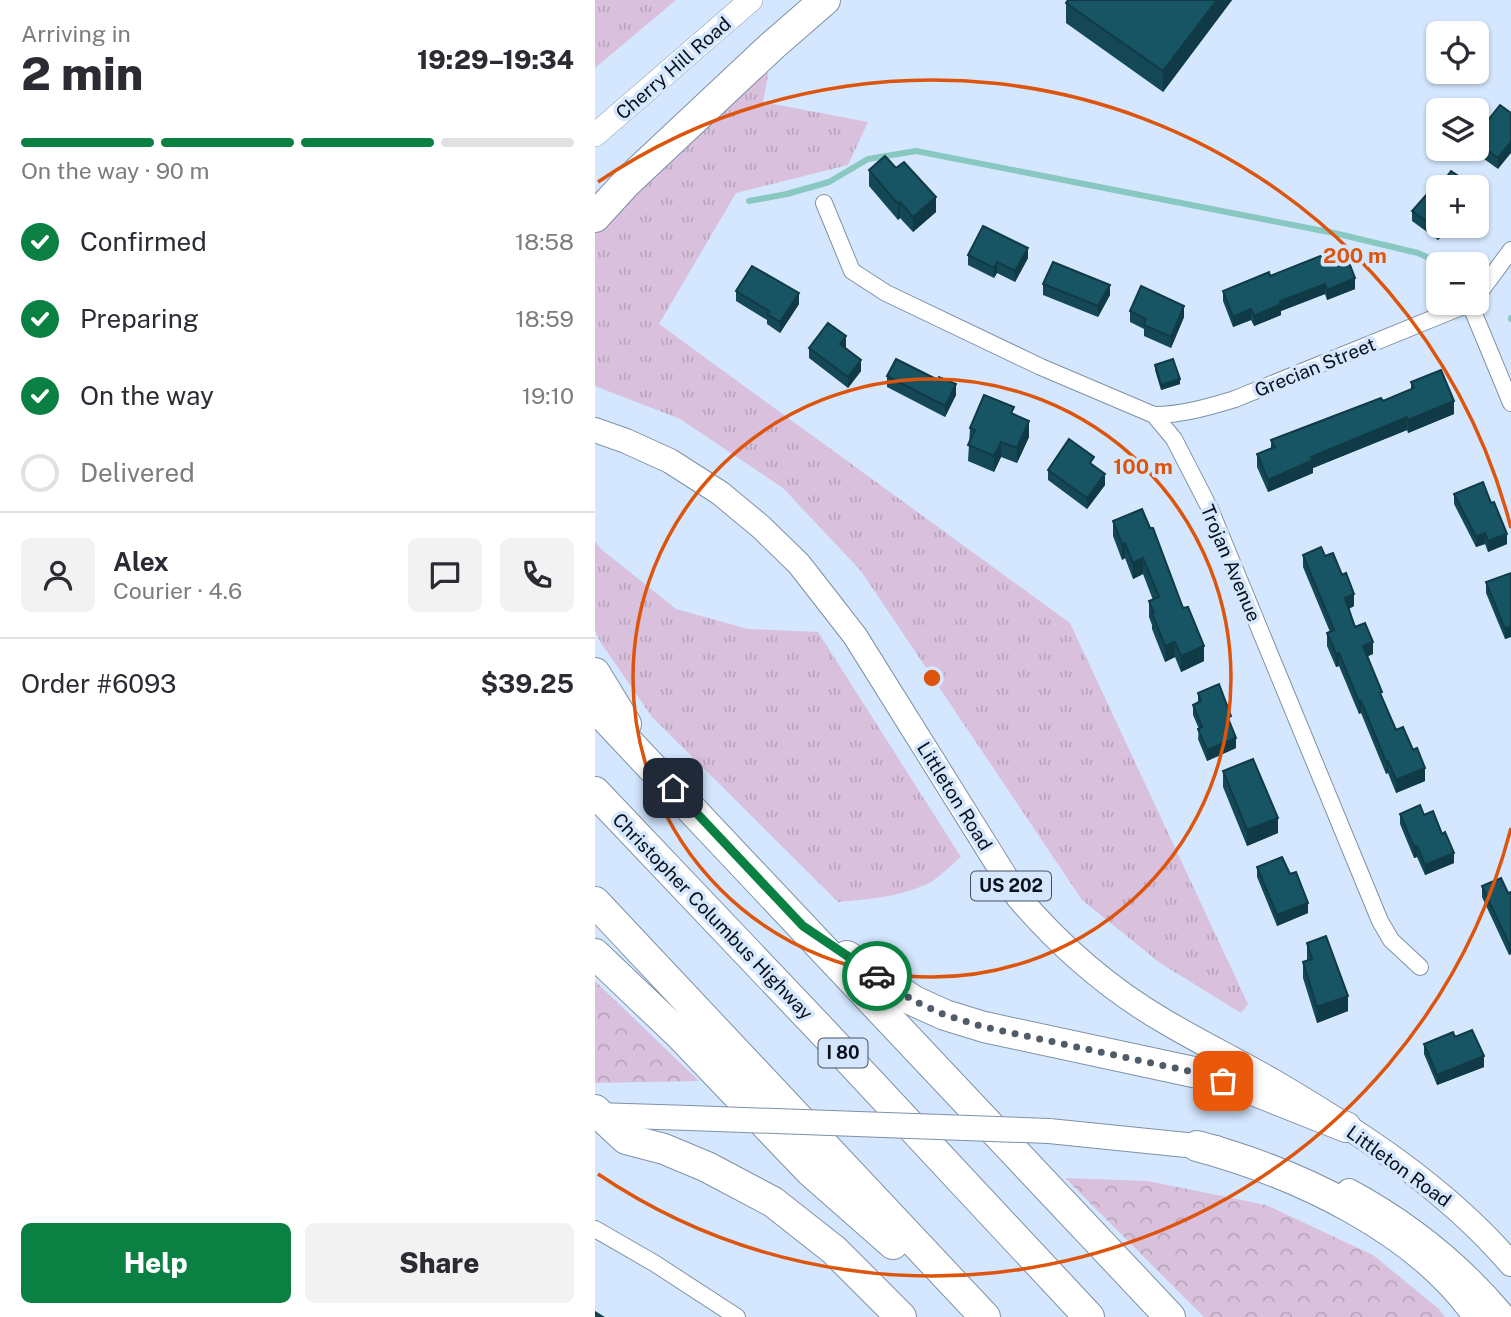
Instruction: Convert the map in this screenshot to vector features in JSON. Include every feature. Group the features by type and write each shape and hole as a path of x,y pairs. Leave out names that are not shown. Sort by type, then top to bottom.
{"highway":[{"path":"595,218 627,182 825,0"},
{"path":"595,673 654,769"},
{"path":"595,707 1170,1317"},
{"name":"Christopher Columbus Highway","path":"595,792 1089,1317"},
{"path":"595,902 985,1317"},
{"path":"803,926 914,1001 945,1015 984,1027 1198,1073 1248,1088 1346,1127"},
{"path":"595,954 680,1034 810,1171 975,1317"},
{"path":"596,1113 626,1139 664,1149 707,1167 773,1202 834,1250 901,1317"},
{"path":"1197,1146 1237,1157 1321,1192 1360,1213 1425,1259 1465,1296 1479,1317"},
{"path":"1041,1180 1183,1317"}],"main road":[{"name":"Cherry Hill Road","path":"595,135 751,0"},
{"name":"Littleton Road","path":"595,430 626,440 670,461 720,493 761,527 799,564 855,636 1018,897 1051,933 1120,991 1162,1020 1271,1080 1409,1168 1461,1213 1511,1264"},
{"path":"596,1113 1049,1130 1239,1150 1309,1172 1380,1208 1452,1262 1504,1317"}],"street":[{"name":"Trojan Avenue","path":"824,203 852,271 886,293 1041,367 1154,415 1174,439 1210,509 1380,921 1391,940 1420,967"},
{"path":"1489,280 1511,250"},
{"name":"Grecian Street","path":"1154,415 1196,411 1235,399 1439,315"},
{"path":"1478,315 1511,403"},
{"path":"595,1229 737,1317"}],"green space":[{"path":"595,0 676,0 595,68"},
{"path":"767,49 768,75 763,102 868,122 848,165 736,193 659,324 1070,623 1248,1004 1241,1013 1160,963 1082,900 861,571 783,488 680,419 595,386 595,192"},
{"path":"595,541 601,549 676,609 748,629 818,632 961,857 931,882 920,887 885,896 838,902 652,717 601,643 595,631"},
{"path":"595,981 699,1081 595,1083"},
{"path":"1065,1178 1148,1181 1266,1205 1373,1255 1439,1309 1445,1317 1204,1317"}],"building":[{"path":"1068,0 1217,0 1163,71 1066,3"},
{"path":"1500,105 1511,113 1511,142 1498,158 1489,152 1489,119"},
{"path":"885,156 896,168 904,162 936,197 913,217 869,170"},
{"path":"1426,195 1426,221 1412,211"},
{"path":"983,226 1028,248 1015,271 997,262 994,268 968,255"},
{"path":"1343,247 1355,278 1327,290 1325,284 1280,301 1281,304 1254,316 1251,309 1233,317 1223,291"},
{"path":"1053,262 1110,285 1098,306 1043,284"},
{"path":"752,266 799,293 780,322 767,314 769,311 736,291"},
{"path":"1141,286 1184,306 1171,337 1144,325 1146,319 1130,311"},
{"path":"828,323 846,336 840,344 861,360 848,377 809,348"},
{"path":"896,359 938,380 939,377 956,384 945,406 887,376"},
{"path":"1173,359 1180,379 1161,385 1155,365"},
{"path":"1441,370 1454,401 1408,420 1407,417 1311,457 1313,460 1268,480 1257,454 1275,447 1271,440 1381,398 1383,401 1414,388 1411,382"},
{"path":"984,395 1014,407 1011,413 1029,421 1017,448 1001,442 994,456 968,445 975,430 970,428"},
{"path":"1069,439 1094,457 1090,463 1105,474 1087,498 1048,470"},
{"path":"1483,482 1507,534 1488,541 1485,533 1476,537 1454,494"},
{"path":"1142,509 1150,528 1153,528 1183,608 1188,607 1204,646 1181,656 1175,642 1165,646 1152,614 1154,613 1149,601 1159,597 1143,558 1133,563 1113,521"},
{"path":"1321,547 1325,556 1333,553 1342,575 1346,573 1354,594 1345,598 1355,627 1365,623 1373,642 1363,646 1382,692 1380,693 1396,730 1403,727 1413,750 1417,748 1425,768 1396,780 1339,653 1336,654 1327,633 1334,630 1303,555"},
{"path":"1511,573 1511,626 1505,629 1486,582"},
{"path":"1219,684 1236,738 1207,750 1198,729 1202,727 1193,705 1201,701 1198,693"},
{"path":"1253,759 1278,818 1247,830 1223,771"},
{"path":"1420,805 1424,815 1433,811 1442,834 1445,832 1454,853 1425,865 1400,814"},
{"path":"1282,857 1290,874 1296,872 1308,903 1277,915 1257,867"},
{"path":"1501,878 1508,893 1511,892 1511,944 1482,886"},
{"path":"1326,936 1348,996 1317,1007 1303,962 1312,959 1307,943"},
{"path":"1472,1030 1484,1056 1437,1075 1424,1044 1453,1032 1455,1037"}],"waterway":[{"path":"749,201 829,182 868,159 916,151 1334,233 1426,257"}],"way so far":[{"path":"877,976 914,1001 945,1015 984,1027 1198,1073 1223,1081"}],"route":[{"path":"673,788 803,926 877,976"}]}
